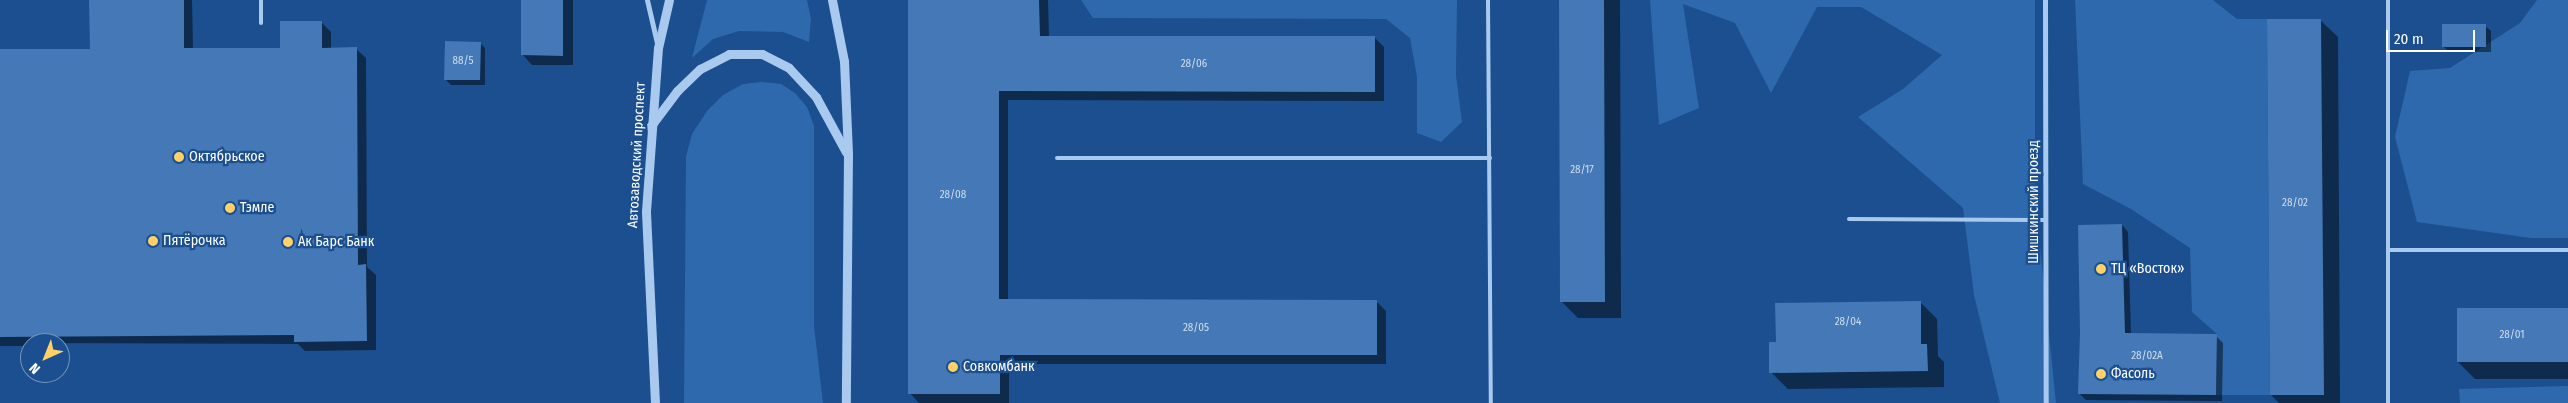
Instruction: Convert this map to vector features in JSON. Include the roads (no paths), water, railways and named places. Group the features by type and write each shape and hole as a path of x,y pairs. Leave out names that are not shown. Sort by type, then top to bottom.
{"street":[{"path":"647,0 658,48"},
{"name":"Автозаводский проспект","path":"655,403 646,211 650,127 658,48 669,0"},
{"path":"832,0 844,61 848,154 846,403"},
{"name":"Шишкинский проезд","path":"2045,0 2046,403"},
{"path":"650,127 677,91 700,69 729,54 762,54 789,68 816,97 848,154"}],"lane":[{"path":"261,0 261,23"},
{"path":"1488,0 1491,403"},
{"path":"2388,0 2388,403"},
{"path":"1057,158 1490,158"},
{"path":"1849,219 2046,220"},
{"path":"2388,250 2568,250"}],"place":[{"name":"Октябрьское","path":"179,157"},
{"name":"Тэмле","path":"230,208"},
{"name":"Пятёрочка","path":"153,241"},
{"name":"Ак Барс Банк","path":"288,242"},
{"name":"ТЦ «Восток»","path":"2101,269"},
{"name":"Совкомбанк","path":"953,367"},
{"name":"Фасоль","path":"2101,374"}]}
